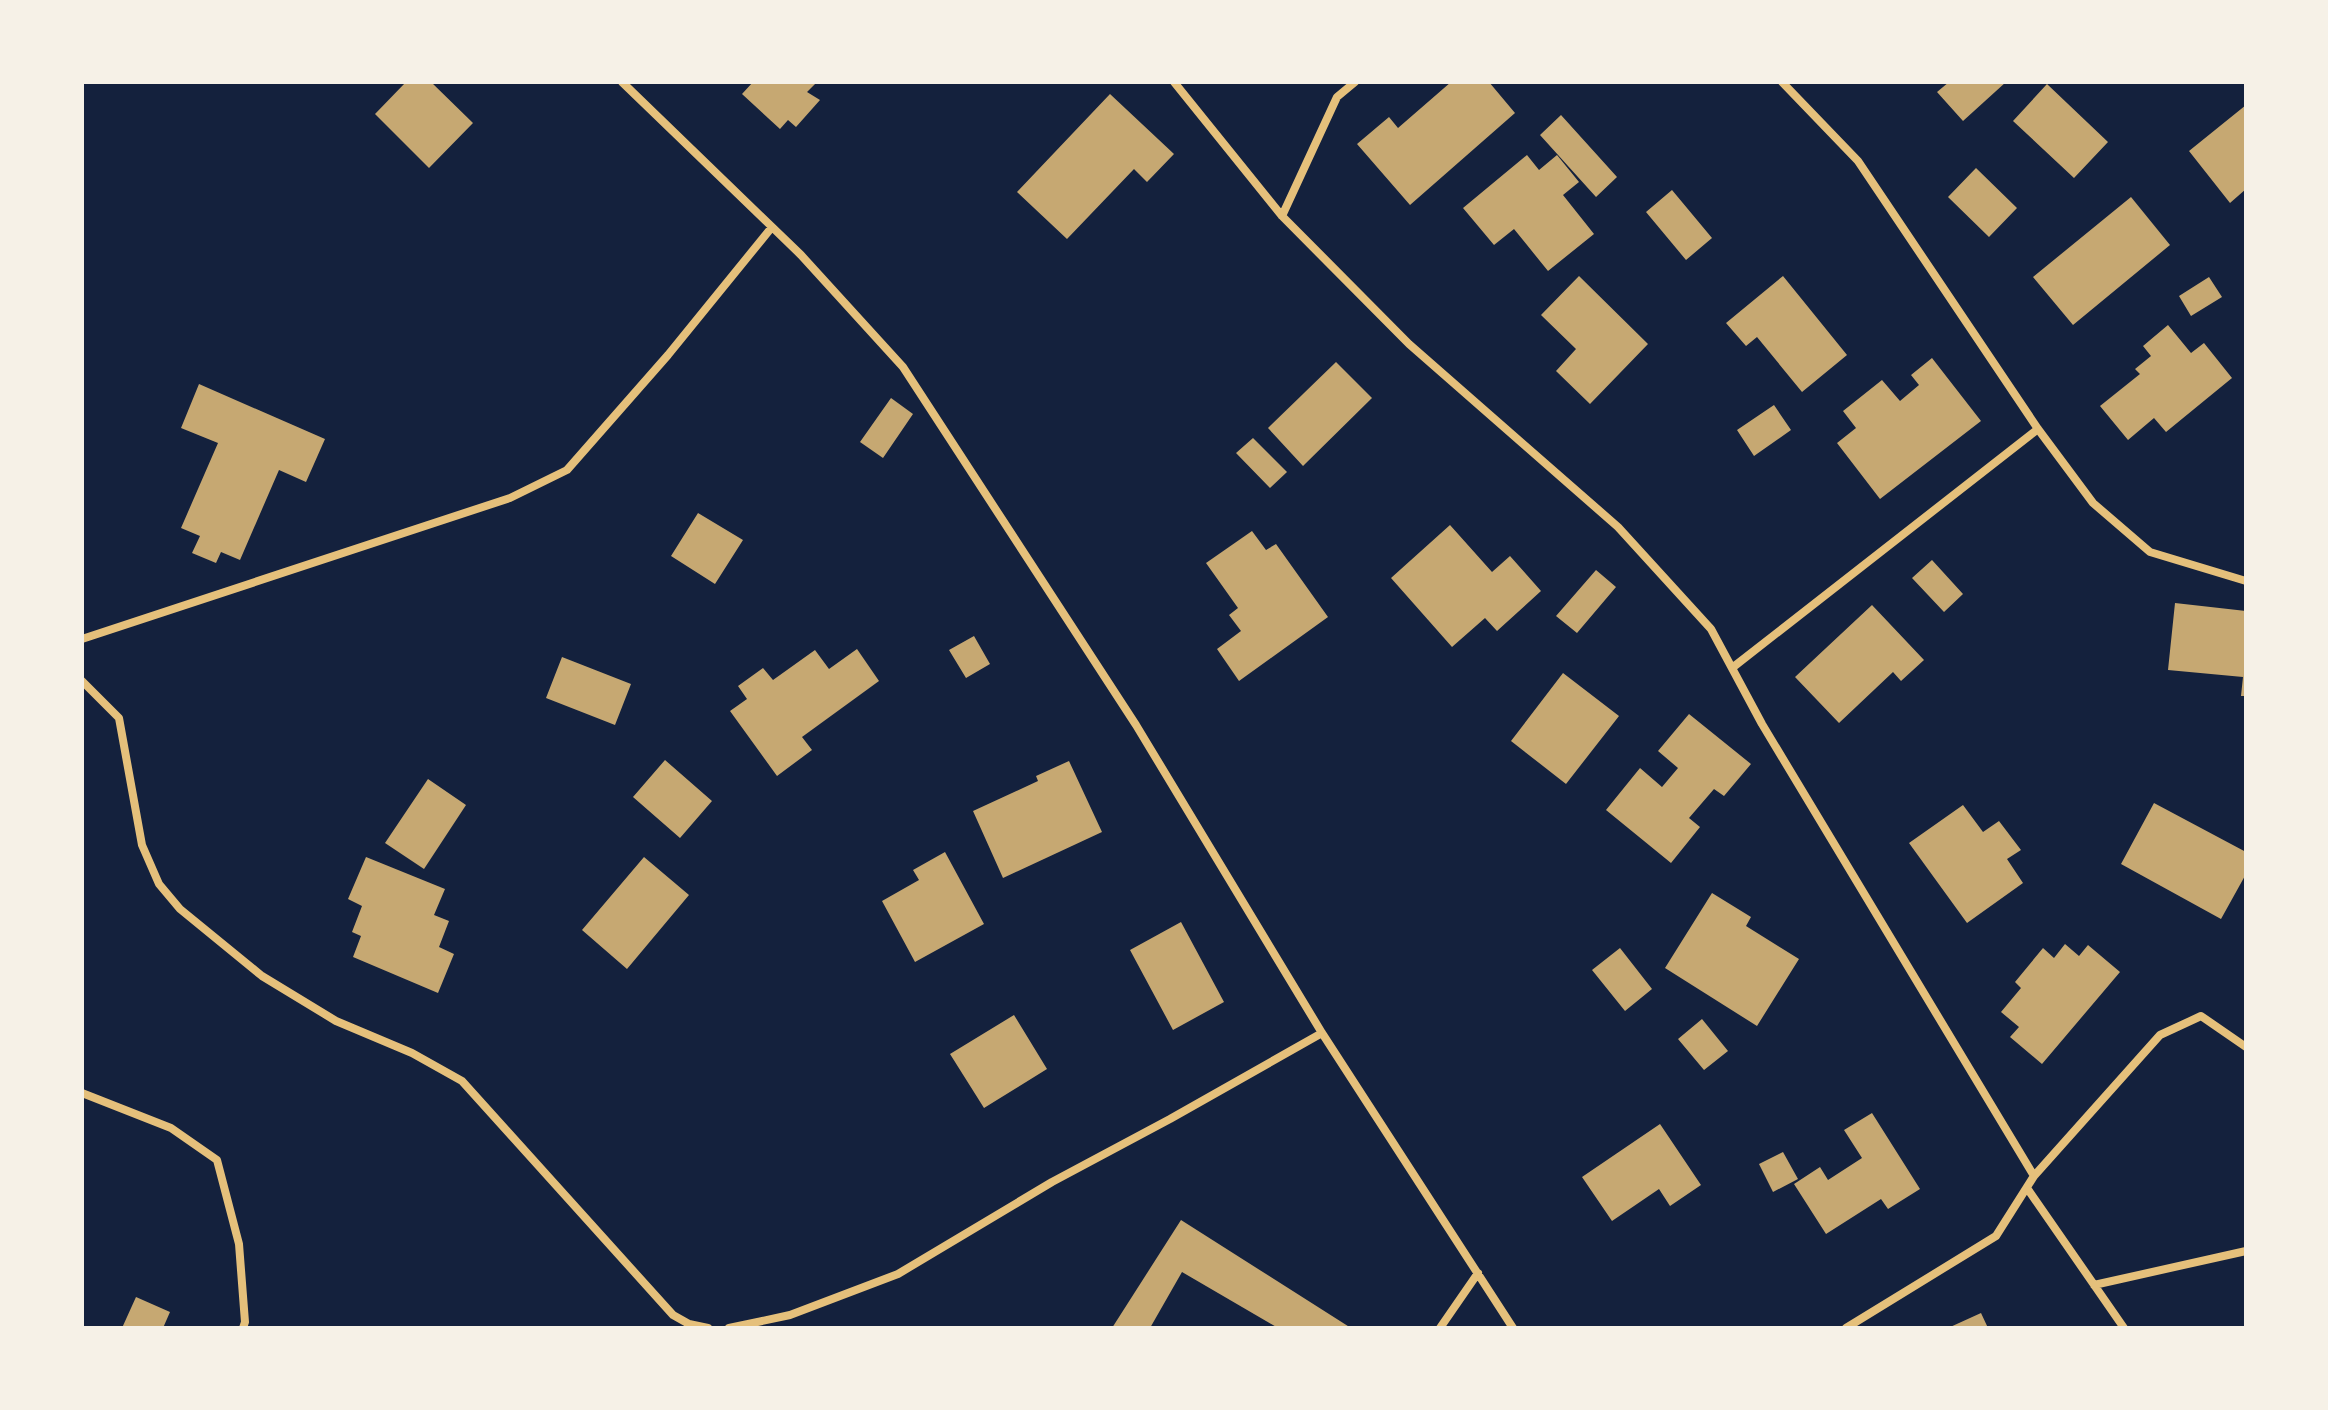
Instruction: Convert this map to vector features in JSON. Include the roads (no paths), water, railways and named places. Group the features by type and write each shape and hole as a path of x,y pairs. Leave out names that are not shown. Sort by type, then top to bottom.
{"street":[{"path":"622,82 801,255 903,367 1136,725 1322,1033 1513,1328"},
{"path":"1174,82 1282,216 1409,344 1618,527 1711,629 1762,724 2034,1176"},
{"path":"1282,216 1337,97 1355,82"},
{"path":"1782,82 1858,161 2038,429 2093,503 2150,552 2246,581"},
{"path":"82,639 510,498 567,470 668,355 772,227"},
{"path":"1732,668 2038,429"},
{"path":"82,681 119,718 142,845 159,884 180,909 274,984 336,1021 412,1053 462,1081 673,1315 689,1326 708,1328"},
{"path":"1846,1328 1996,1236 2034,1176 2160,1035 2201,1016 2246,1047"},
{"path":"729,1328 790,1315 898,1274 1052,1182 1322,1033"},
{"path":"82,1093 171,1128 217,1160 239,1244 243,1328"},
{"path":"2027,1188 2124,1328"},
{"path":"2094,1285 2246,1251"},
{"path":"1440,1328 1478,1273"}]}
